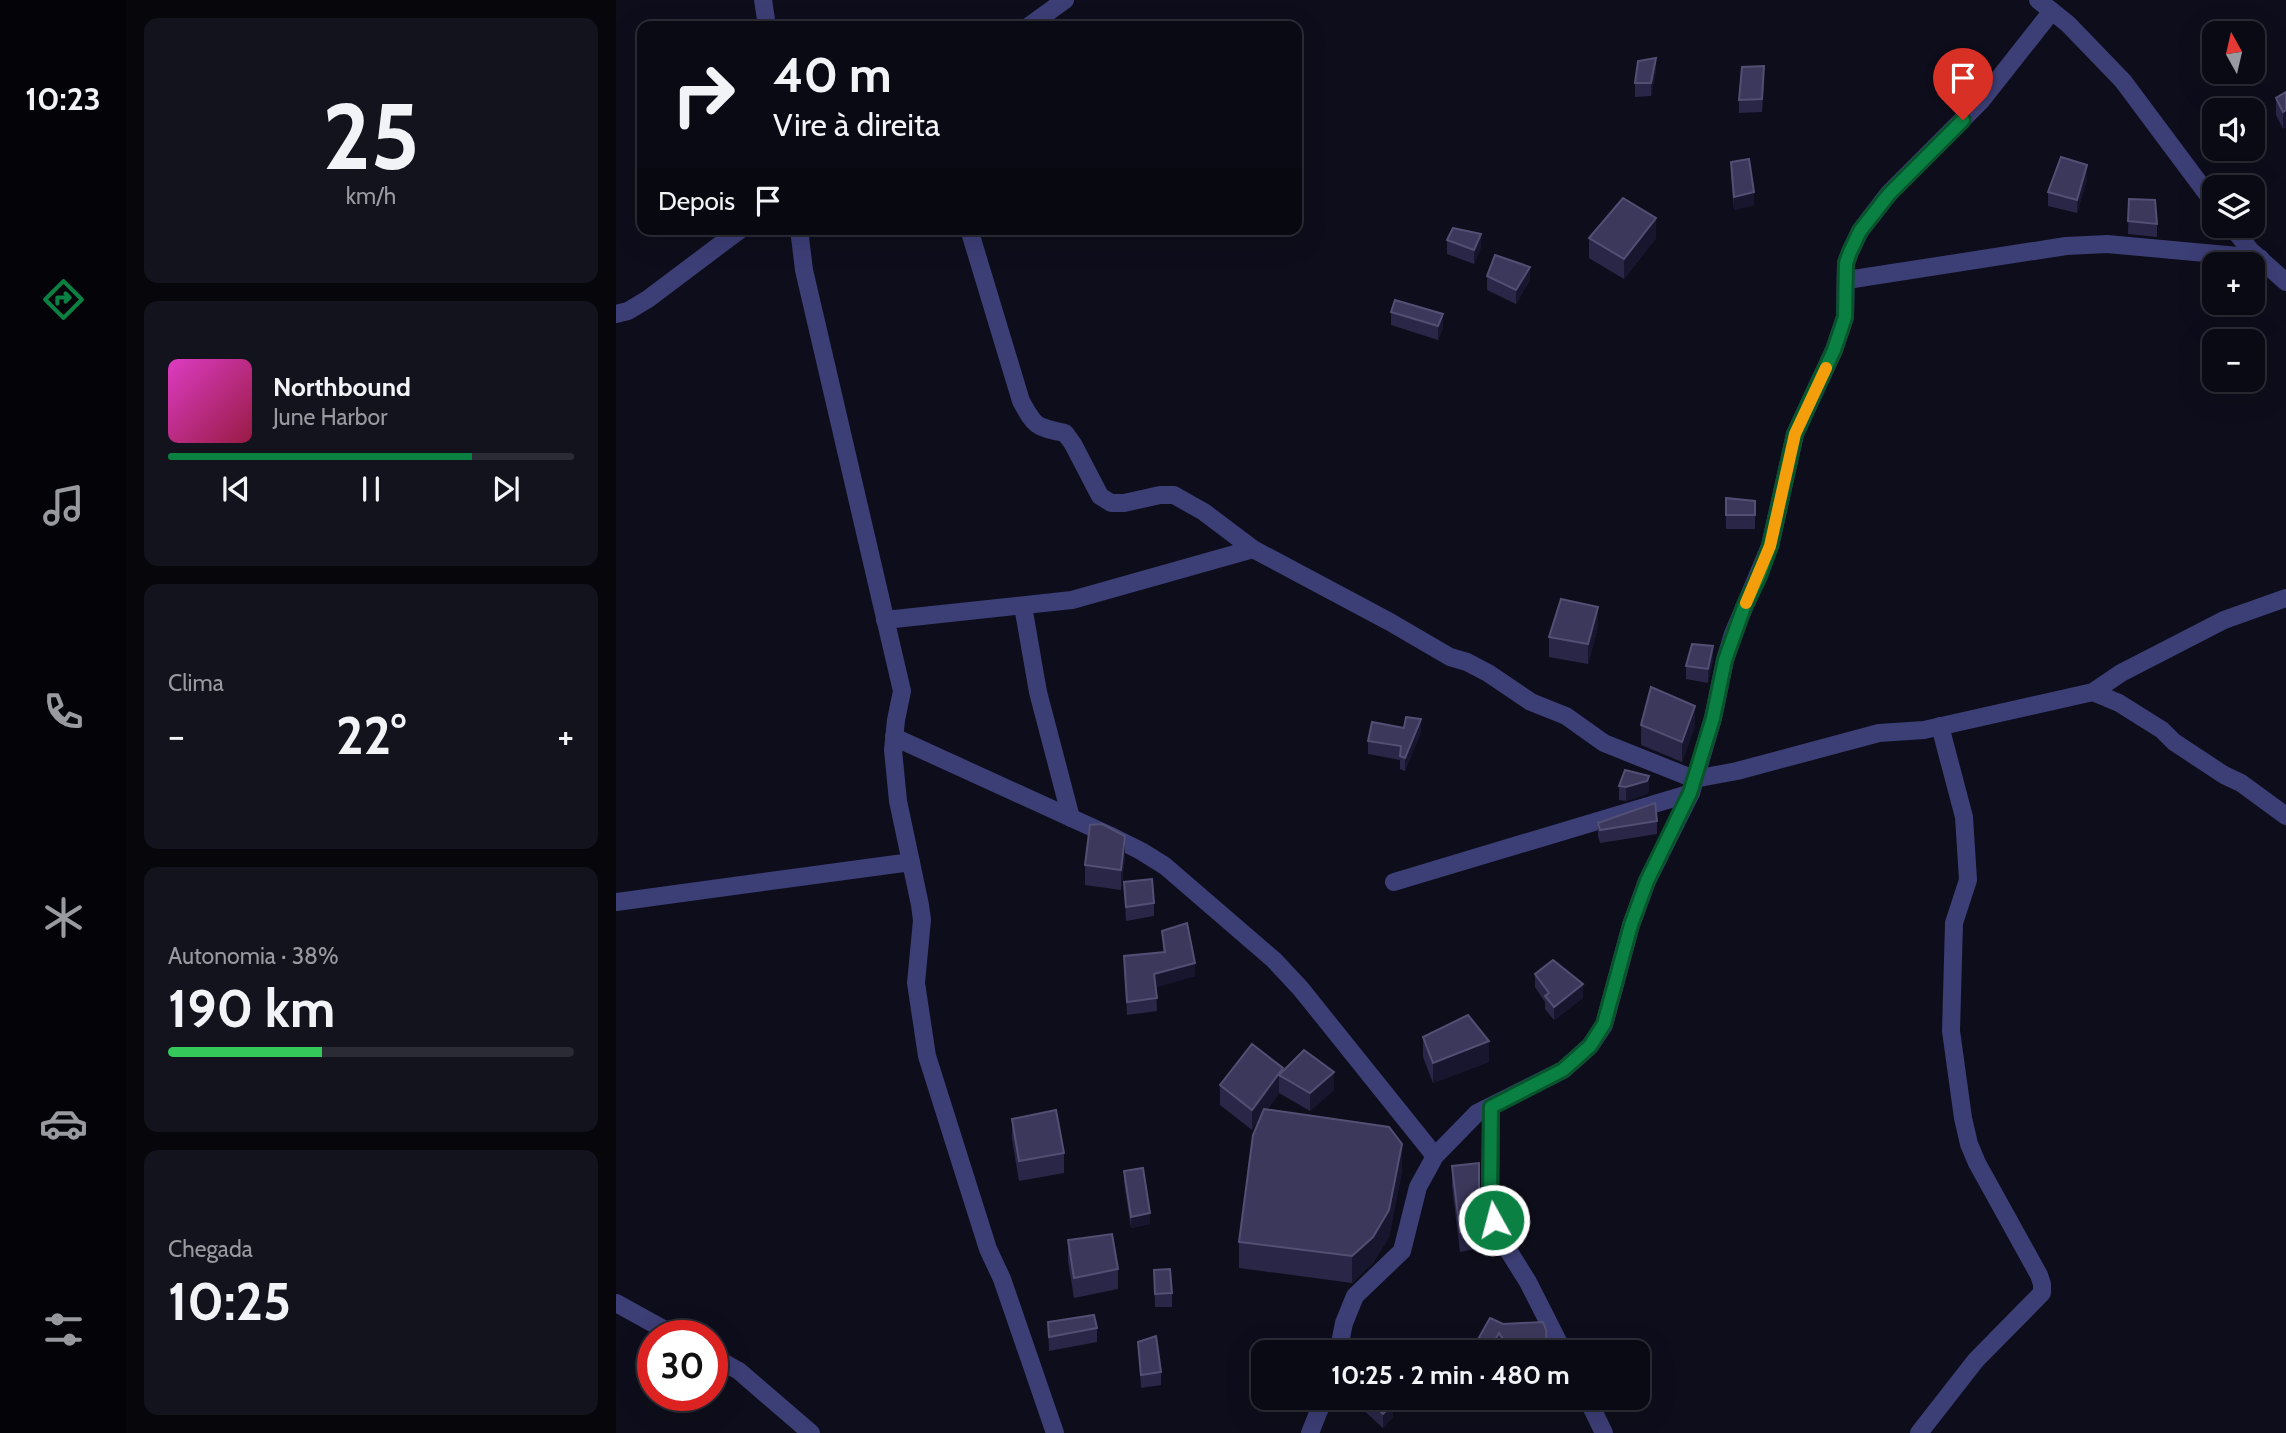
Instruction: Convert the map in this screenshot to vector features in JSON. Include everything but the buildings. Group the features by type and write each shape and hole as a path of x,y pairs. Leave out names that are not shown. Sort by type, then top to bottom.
{"street":[{"path":"763,0 766,21"},
{"path":"1036,21 1065,0"},
{"path":"1341,1340 1344,1323 1356,1296 1402,1251 1418,1187 1435,1156 1477,1113 1563,1070 1590,1046 1604,1024 1631,925 1647,881 1692,786 1713,718 1725,660 1770,546 1795,434 1834,350 1845,317 1846,263 1860,231 1889,194 1981,101 2045,6 2068,24 2123,81 2202,188"},
{"path":"616,314 628,311 648,299 733,235"},
{"path":"800,235 804,270 902,691 893,750 898,802 922,920 916,983 927,1056 989,1249 1002,1279 1055,1433"},
{"path":"971,235 1021,401 1031,419 1040,428 1065,433 1100,496 1111,503 1124,503 1160,495 1174,495 1204,512 1253,549 1441,652 1488,673 1531,702 1566,716 1604,743 1692,786"},
{"path":"2242,238 2255,252"},
{"path":"1847,280 2066,246 2107,244 2202,253"},
{"path":"2265,263 2286,282"},
{"path":"885,620 1072,600 1253,549"},
{"path":"1394,881 1737,771 1879,733 1924,730 2093,692 2121,673 2224,620 2286,598"},
{"path":"1023,606 1038,692 1070,818"},
{"path":"2093,692 2119,703 2162,730 2174,742 2241,783 2286,816"},
{"path":"1919,1433 1976,1360 2042,1293 2039,1275 1969,1144 1964,1118 1951,1031 1954,970 1952,945 1954,923 1968,880 1966,846 1964,817 1940,726"},
{"path":"894,737 1141,851 1165,866 1274,960 1301,989 1435,1156"},
{"path":"616,902 911,862"},
{"path":"1491,1107 1490,1205 1499,1234 1528,1282 1557,1340"},
{"path":"616,1303 647,1320"},
{"path":"728,1365 739,1371 811,1433"},
{"path":"1310,1433 1319,1410"},
{"path":"1593,1410 1604,1433"}],"slow traffic":[{"path":"1746,603 1770,546 1795,434 1826,368"}],"route":[{"path":"1494,1220 1490,1205 1491,1107 1563,1070 1590,1046 1604,1024 1631,925 1647,881 1690,793 1713,718 1725,660 1770,546 1795,434 1834,350 1845,317 1846,263 1850,252 1860,231 1889,194 1963,120"}]}
